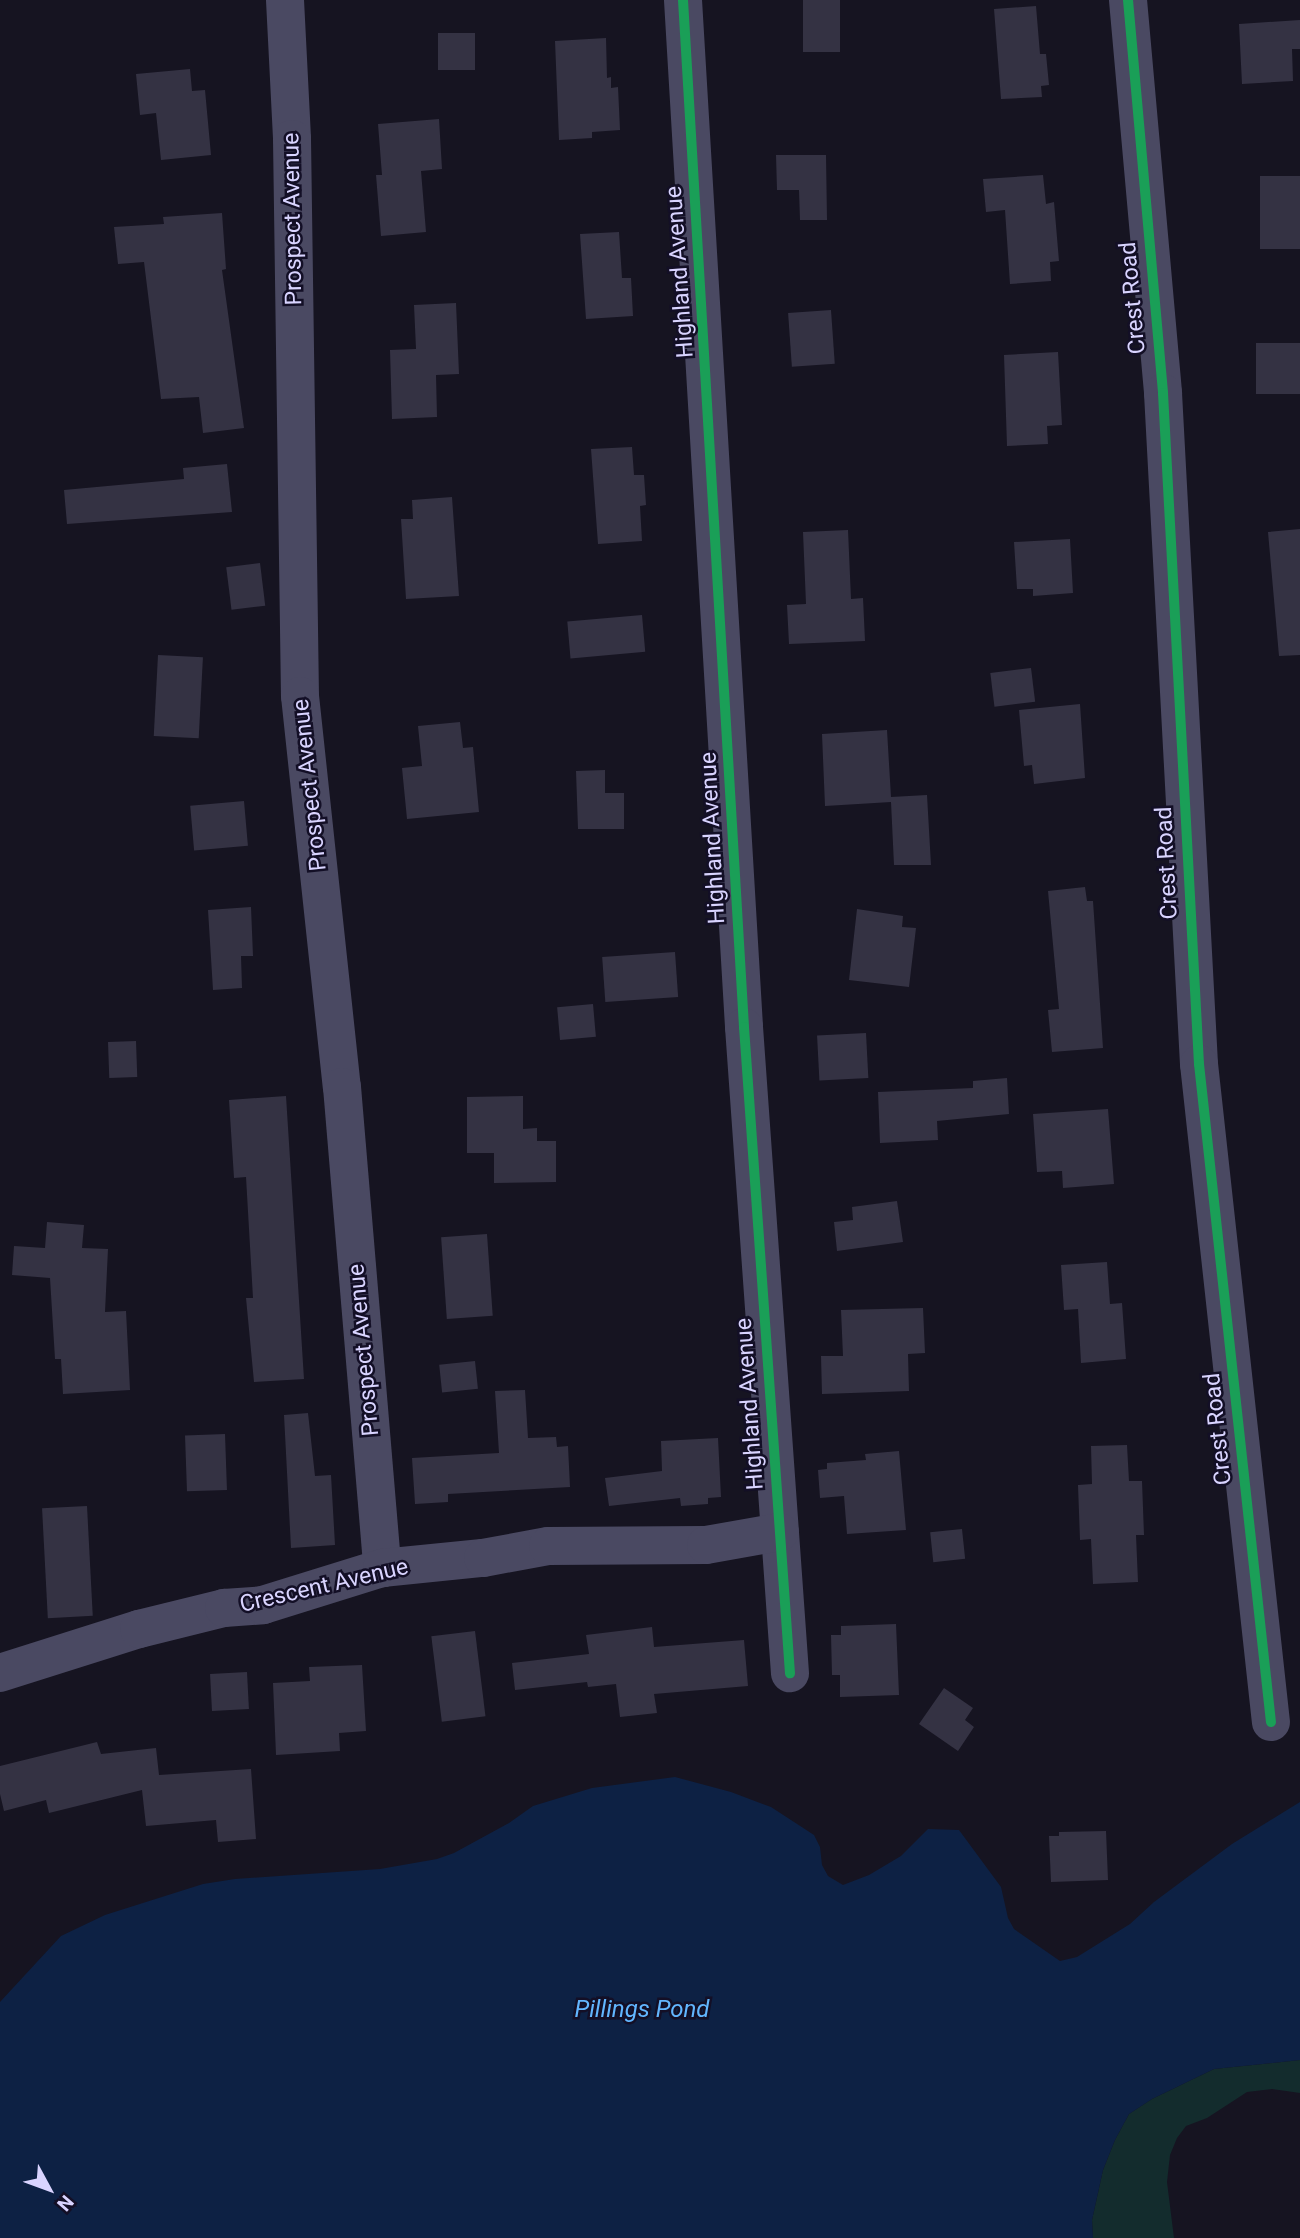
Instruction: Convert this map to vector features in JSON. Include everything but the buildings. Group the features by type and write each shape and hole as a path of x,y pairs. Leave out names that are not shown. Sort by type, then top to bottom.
{"street":[{"name":"Prospect Avenue","path":"285,0 292,139 300,696 342,1087 382,1568"},
{"name":"Highland Avenue","path":"683,0 744,1027 790,1673"},
{"name":"Crest Road","path":"1128,0 1163,393 1199,1064 1271,1723"},
{"name":"Crescent Avenue","path":"0,1672 139,1629 224,1608 263,1605 382,1568 483,1558 548,1546 706,1545 780,1532"}],"green space":[{"path":"1300,2060 1300,2093 1272,2089 1247,2092 1207,2118 1186,2126 1177,2138 1170,2155 1167,2182 1174,2238 1093,2238 1092,2220 1103,2170 1129,2114 1152,2099 1214,2069"}],"water":[{"name":"Pillings Pond","path":"675,1777 731,1792 771,1807 814,1835 820,1847 822,1865 828,1876 843,1885 869,1875 901,1856 928,1829 959,1830 1001,1887 1008,1918 1014,1929 1060,1961 1077,1957 1130,1924 1154,1902 1232,1844 1300,1802 1300,2060 1214,2069 1152,2099 1129,2114 1103,2170 1092,2220 1093,2238 0,2238 0,2002 61,1936 105,1915 203,1884 235,1879 380,1869 437,1859 454,1853 509,1823 533,1806 592,1788"}],"cycle path":[{"path":"683,0 744,1027 790,1673"},
{"path":"1128,0 1163,393 1199,1064 1271,1722"}]}
